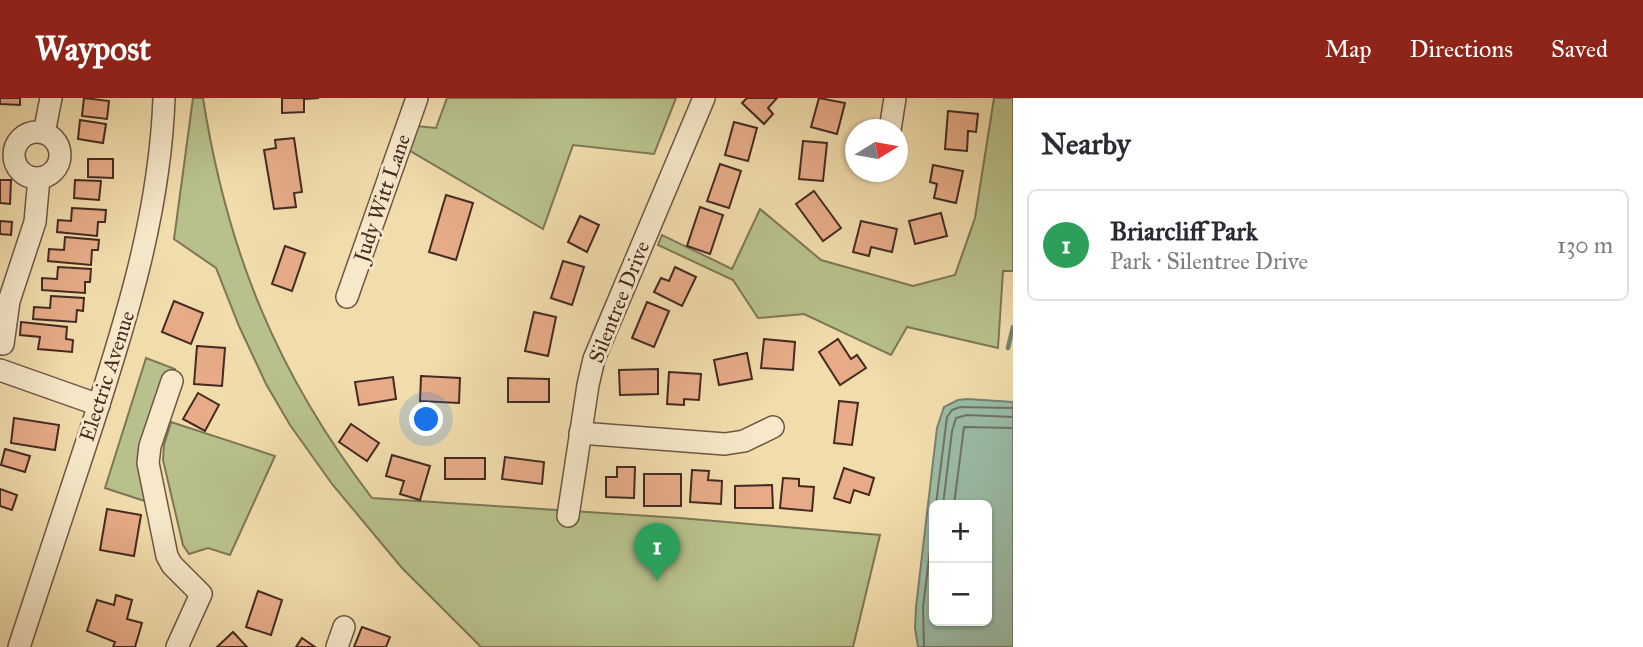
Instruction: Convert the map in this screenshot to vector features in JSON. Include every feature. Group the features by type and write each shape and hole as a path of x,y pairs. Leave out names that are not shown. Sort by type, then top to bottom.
{"street":[{"path":"44,133 51,98"},
{"name":"Electric Avenue","path":"19,647 130,305 143,254 159,162 164,98"},
{"name":"Judy Witt Lane","path":"347,297 417,98"},
{"name":"Silentree Drive","path":"568,516 588,386 601,340 704,98"},
{"path":"892,119 895,98"},
{"path":"30,133 44,133 55,141 59,154 56,167 39,178 25,175 19,170 7,146 30,133"},
{"path":"3,344 5,300 35,222 39,178"},
{"path":"0,370 99,405"},
{"path":"172,381 150,446 148,463 167,556 172,565 201,594 177,647"},
{"path":"580,433 725,444 744,441 773,427"}],"green space":[{"path":"193,98 203,98 226,208 261,309 309,405 372,498 680,518 880,535 853,647 481,647 402,568 332,484 290,425 266,384 216,268 174,239"},
{"path":"447,98 676,98 654,154 573,145 543,229 407,149 416,126 436,128"},
{"path":"994,98 1013,98 1013,271 1003,271 998,348 907,327 891,355 804,314 758,318 733,280 658,245 662,235 732,269 760,209 821,260 913,286 955,275 975,218"},
{"path":"146,358 175,369 152,434 160,506 105,488"},
{"path":"171,422 275,456 230,555 208,548 189,554 183,545 163,460 164,445"}],"water":[{"path":"967,399 1013,402 1013,647 918,647 916,607 937,428 944,407"}],"building":[{"path":"0,98 20,98 20,105 0,104"},
{"path":"84,98 109,101 107,119 82,116"},
{"path":"282,98 319,98 304,99 304,112 282,113"},
{"path":"747,98 777,98 768,108 773,114 764,124 742,103"},
{"path":"819,98 845,103 837,134 811,127"},
{"path":"948,111 978,114 976,132 968,131 967,151 945,149"},
{"path":"80,120 106,124 103,143 78,139"},
{"path":"734,122 757,128 748,161 725,155"},
{"path":"294,138 302,192 294,193 296,207 274,209 264,150 276,148 275,140"},
{"path":"803,141 827,143 823,181 799,179"},
{"path":"88,159 113,159 113,178 88,177"},
{"path":"720,164 741,171 729,208 707,201"},
{"path":"933,165 963,171 956,203 934,198 937,184 930,182"},
{"path":"0,180 11,180 10,204 0,203"},
{"path":"75,180 101,181 99,200 74,198"},
{"path":"814,191 841,228 823,241 796,204"},
{"path":"446,195 473,203 456,260 429,252"},
{"path":"700,207 723,215 710,254 687,246"},
{"path":"72,208 106,210 105,222 98,222 97,236 57,232 58,220 71,221"},
{"path":"941,213 947,236 915,244 909,221"},
{"path":"580,216 599,225 587,252 568,242"},
{"path":"0,221 12,222 11,235 0,234"},
{"path":"861,221 897,229 892,252 871,247 869,256 853,252"},
{"path":"65,237 99,240 98,250 92,250 91,265 48,261 49,249 64,250"},
{"path":"285,246 305,253 292,291 272,284"},
{"path":"563,261 584,267 572,305 551,298"},
{"path":"58,267 91,269 90,282 85,282 85,293 42,290 42,278 57,279"},
{"path":"675,267 696,277 682,306 654,292 661,278 669,281"},
{"path":"51,296 84,298 83,311 77,310 76,322 33,319 34,307 50,308"},
{"path":"174,301 203,313 191,344 162,332"},
{"path":"647,302 669,311 654,347 632,338"},
{"path":"534,312 556,317 548,356 525,351"},
{"path":"21,322 67,327 66,339 73,340 72,352 38,349 40,337 20,335"},
{"path":"764,339 795,342 793,370 761,368"},
{"path":"838,339 851,359 857,355 866,368 840,385 819,352"},
{"path":"197,346 225,348 222,386 194,384"},
{"path":"747,353 752,379 719,385 714,360"},
{"path":"658,369 658,394 620,395 619,370"},
{"path":"669,372 701,374 699,400 684,399 684,405 667,404"},
{"path":"421,376 460,378 459,403 420,401"},
{"path":"393,377 396,399 359,405 355,382"},
{"path":"508,378 549,379 549,402 508,402"},
{"path":"198,393 219,405 205,431 183,419"},
{"path":"839,401 858,403 852,445 834,443"},
{"path":"14,418 59,425 55,450 11,443"},
{"path":"351,424 379,443 367,461 339,442"},
{"path":"5,449 30,456 25,472 1,465"},
{"path":"392,455 430,466 420,500 400,494 404,481 386,476"},
{"path":"505,457 544,462 542,484 502,479"},
{"path":"445,458 485,458 485,479 445,479"},
{"path":"617,467 635,467 634,498 606,497 606,477 617,477"},
{"path":"844,468 874,478 869,495 854,490 850,503 834,498"},
{"path":"692,470 709,471 708,480 722,481 721,504 690,502"},
{"path":"644,474 681,474 681,506 644,506"},
{"path":"783,478 799,479 799,486 814,487 812,511 780,508"},
{"path":"772,485 773,508 735,508 735,486"},
{"path":"0,489 17,495 12,510 0,506"},
{"path":"107,509 141,515 134,556 100,550"},
{"path":"258,591 282,600 271,635 246,627"},
{"path":"116,595 132,600 127,619 142,623 135,647 113,647 115,642 87,631 97,600 114,605"},
{"path":"362,627 390,637 386,647 354,647"},
{"path":"233,632 247,647 217,647"},
{"path":"302,638 315,647 296,647"}],"waterway":[{"path":"1008,348 1013,327"}],"place":[{"name":"Briarcliff Park","path":"657,581"}]}
